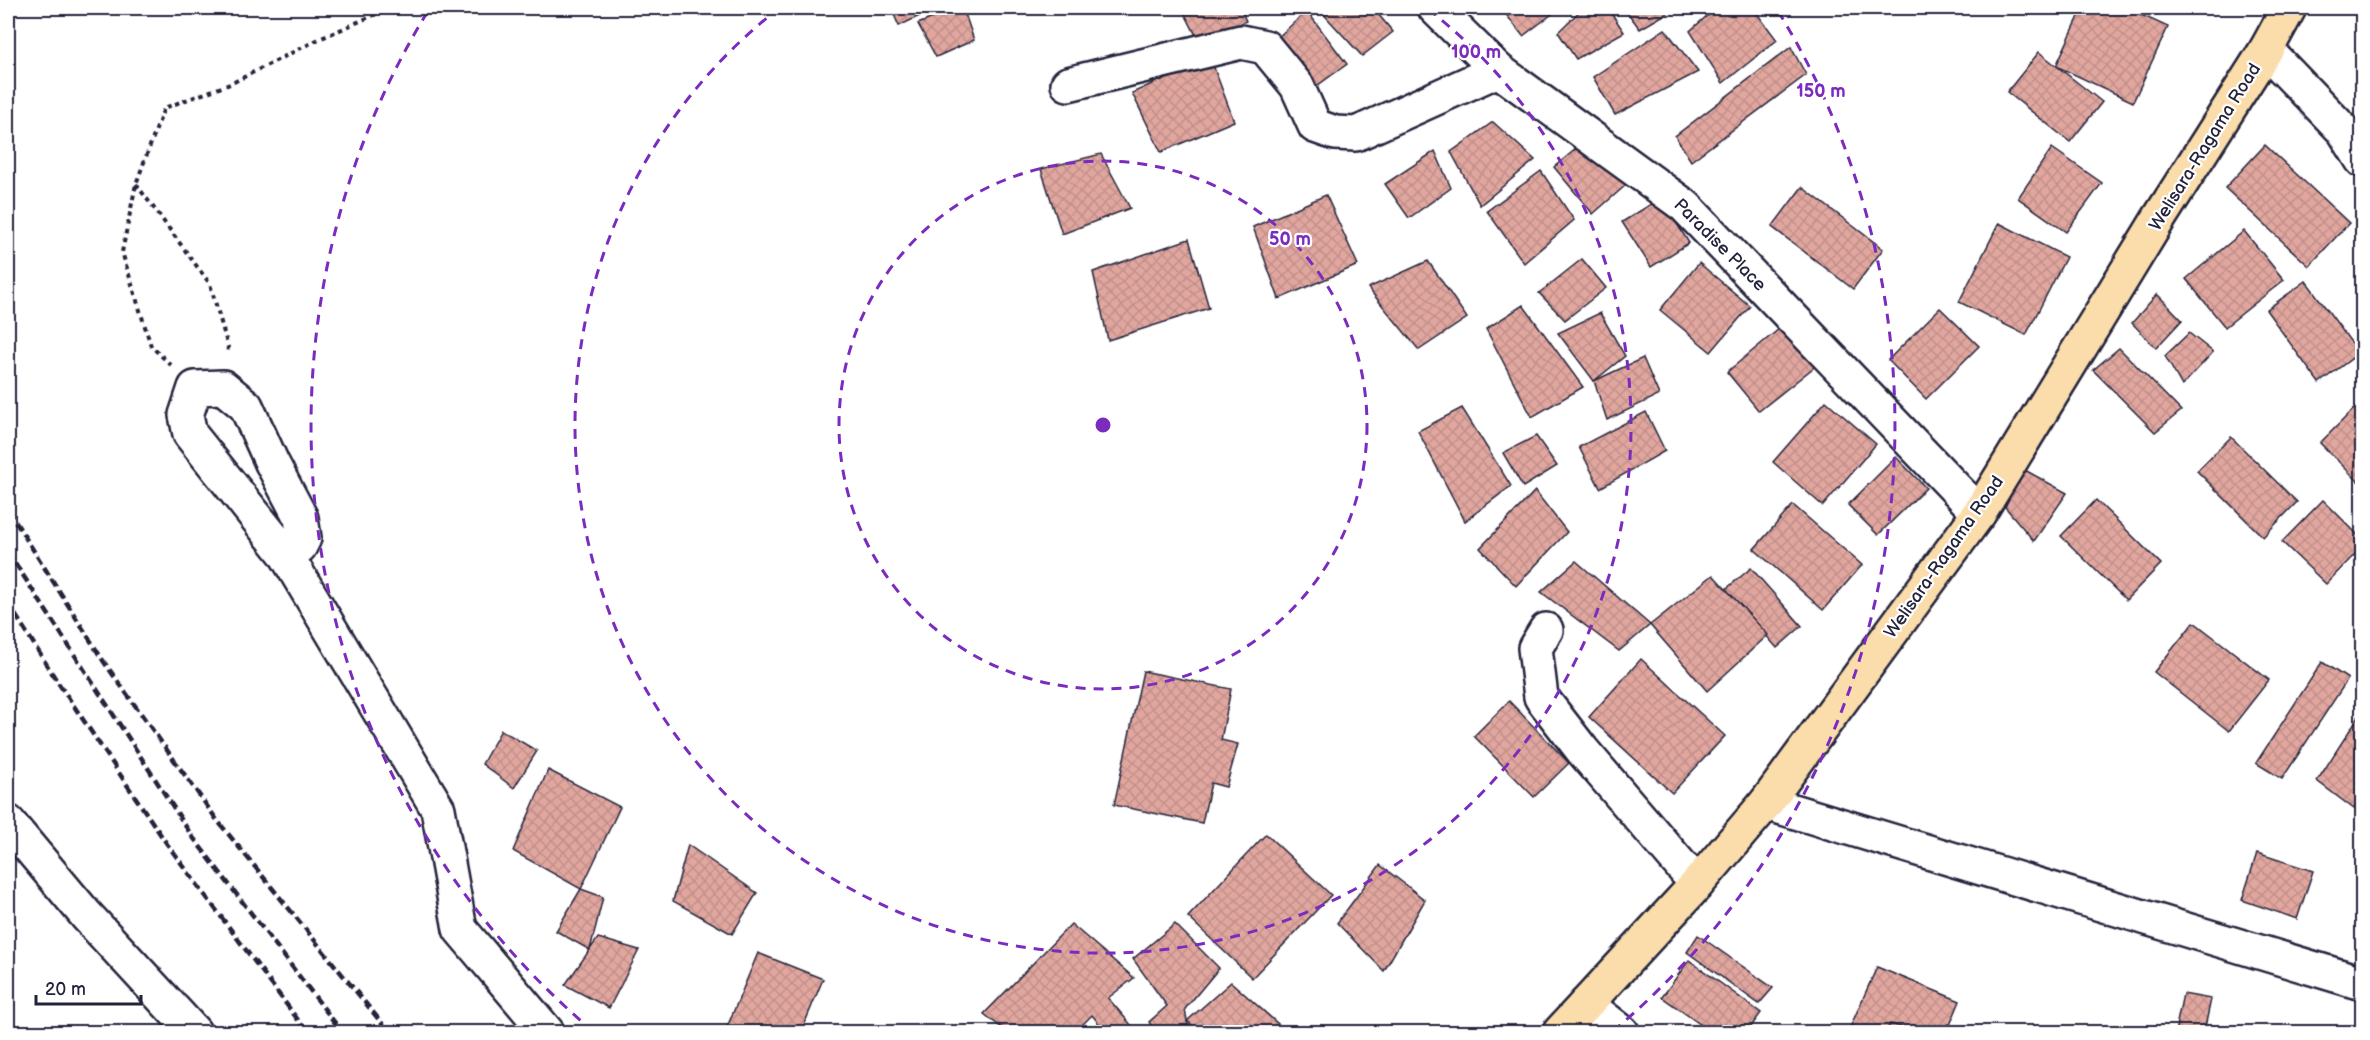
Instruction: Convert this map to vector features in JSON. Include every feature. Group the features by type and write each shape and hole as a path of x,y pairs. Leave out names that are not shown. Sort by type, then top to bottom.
{"main road":[{"name":"Welisara-Ragama Road","path":"1560,1032 1697,884 1766,803 1979,513 2158,220 2266,50 2289,8"}],"street":[{"name":"Paradise Place","path":"1435,8 1498,70 1685,206 1979,513"},
{"path":"1068,84 1241,42 1265,47 1297,86 1315,126 1335,133 1356,134 1498,70"},
{"path":"2266,50 2344,131 2362,160"},
{"path":"285,553 300,546 304,538 301,518 246,406 209,388 186,415 190,434 285,553 438,809 460,929 547,1032"},
{"path":"1546,630 1535,648 1541,697 1582,750 1697,884"},
{"path":"1766,803 2362,983"},
{"path":"8,822 87,915 194,1032"},
{"path":"1586,1004 1622,1032"}],"path":[{"path":"135,184 210,285 228,346 209,388 151,346 122,252 135,184 164,108 230,84 317,40 390,8"}],"building":[{"path":"891,8 936,8 899,26"},
{"path":"963,8 974,40 936,57 918,24"},
{"path":"1182,8 1240,8 1246,21 1200,43"},
{"path":"1318,8 1373,8 1393,32 1362,56"},
{"path":"1501,8 1560,8 1523,36"},
{"path":"1583,8 1608,8 1624,32 1576,59 1558,32"},
{"path":"1624,8 1676,8 1640,29"},
{"path":"1716,8 1753,8 1777,40 1723,83 1690,31"},
{"path":"2083,8 2126,8 2168,27 2133,102 2056,66"},
{"path":"1307,11 1347,64 1314,88 1277,38"},
{"path":"1665,29 1698,72 1615,115 1593,77"},
{"path":"1791,47 1806,75 1691,161 1675,136"},
{"path":"2039,52 2102,102 2070,142 2007,92"},
{"path":"1210,57 1234,121 1161,152 1132,93"},
{"path":"1493,122 1535,160 1480,205 1451,152"},
{"path":"1588,139 1626,185 1593,214 1554,167"},
{"path":"2265,145 2349,223 2309,266 2225,188"},
{"path":"2052,148 2102,183 2066,232 2018,198"},
{"path":"1435,151 1451,188 1409,218 1385,184"},
{"path":"1101,154 1130,208 1062,234 1041,169"},
{"path":"1541,171 1574,220 1524,263 1487,211"},
{"path":"1802,187 1883,249 1853,289 1772,227"},
{"path":"1326,195 1358,265 1279,299 1253,227"},
{"path":"1661,198 1689,243 1651,267 1622,222"},
{"path":"1999,223 2066,257 2026,335 1959,302"},
{"path":"2244,231 2284,280 2225,327 2186,279"},
{"path":"1189,239 1209,308 1108,340 1093,272"},
{"path":"1582,259 1606,288 1565,320 1539,293"},
{"path":"1428,261 1467,318 1419,350 1368,288"},
{"path":"1699,263 1750,306 1711,352 1660,310"},
{"path":"2306,281 2359,353 2319,383 2266,310"},
{"path":"2157,294 2182,320 2156,348 2132,323"},
{"path":"1523,305 1583,387 1532,417 1486,329"},
{"path":"1940,308 1979,346 1926,399 1888,360"},
{"path":"1600,313 1625,356 1594,381 1558,333"},
{"path":"1785,324 1818,364 1759,411 1727,372"},
{"path":"2189,333 2213,352 2182,386 2165,356"},
{"path":"2119,348 2181,411 2155,432 2093,370"},
{"path":"1643,358 1659,395 1607,420 1594,381"},
{"path":"1826,401 1876,444 1823,506 1773,462"},
{"path":"2357,406 2362,411 2362,485 2320,443"},
{"path":"1462,408 1511,486 1465,521 1418,431"},
{"path":"1646,412 1665,451 1600,488 1579,447"},
{"path":"1536,436 1557,466 1523,487 1503,453"},
{"path":"2231,437 2297,502 2263,537 2197,471"},
{"path":"1896,457 1926,488 1878,535 1848,505"},
{"path":"2023,469 2067,493 2034,541 2005,507"},
{"path":"1535,491 1567,532 1516,586 1480,548"},
{"path":"2096,500 2161,564 2126,600 2061,536"},
{"path":"2323,500 2362,539 2362,547 2326,584 2282,542"},
{"path":"1793,505 1862,565 1823,610 1754,549"},
{"path":"1576,561 1650,625 1619,651 1541,592"},
{"path":"1751,568 1802,626 1777,648 1726,589"},
{"path":"1713,575 1768,635 1707,691 1650,625"},
{"path":"2194,622 2269,680 2229,731 2154,672"},
{"path":"1641,659 1725,736 1672,793 1589,717"},
{"path":"2322,662 2348,679 2282,779 2256,763"},
{"path":"1143,671 1231,689 1221,740 1238,744 1226,787 1211,783 1202,823 1114,805"},
{"path":"1509,701 1569,763 1534,797 1474,736"},
{"path":"2362,711 2362,798 2354,809 2317,781"},
{"path":"501,730 537,751 514,788 482,764"},
{"path":"548,770 620,807 581,889 513,851"},
{"path":"1266,834 1331,895 1252,978 1188,917"},
{"path":"688,845 757,893 732,934 673,901"},
{"path":"2257,853 2313,871 2297,919 2242,900"},
{"path":"1380,865 1425,900 1384,971 1337,923"},
{"path":"581,889 603,897 590,950 556,931"},
{"path":"1071,924 1134,978 1108,998 1137,1032 1106,1032 1092,1015 1075,1032 1007,1032 984,1014"},
{"path":"1175,924 1219,968 1185,1009 1189,1032 1155,1032 1149,1022 1167,1006 1133,959"},
{"path":"1698,935 1773,988 1759,1004 1687,952"},
{"path":"598,938 639,950 609,1008 565,985"},
{"path":"758,953 823,979 801,1032 725,1032"},
{"path":"1689,960 1761,1013 1747,1032 1711,1032 1662,997"},
{"path":"1877,967 1960,1001 1947,1032 1848,1032"},
{"path":"1231,982 1287,1032 1200,1032 1187,1021"},
{"path":"2183,994 2211,999 2204,1032 2175,1032"},
{"path":"1890,1024 1920,1032 1886,1032"},
{"path":"1948,1024 1963,1032 1941,1032"}],"railway":[{"path":"8,510 104,662 217,820 389,1032"},
{"path":"8,552 192,836 342,1032"},
{"path":"8,603 57,681 167,844 307,1032"}]}
